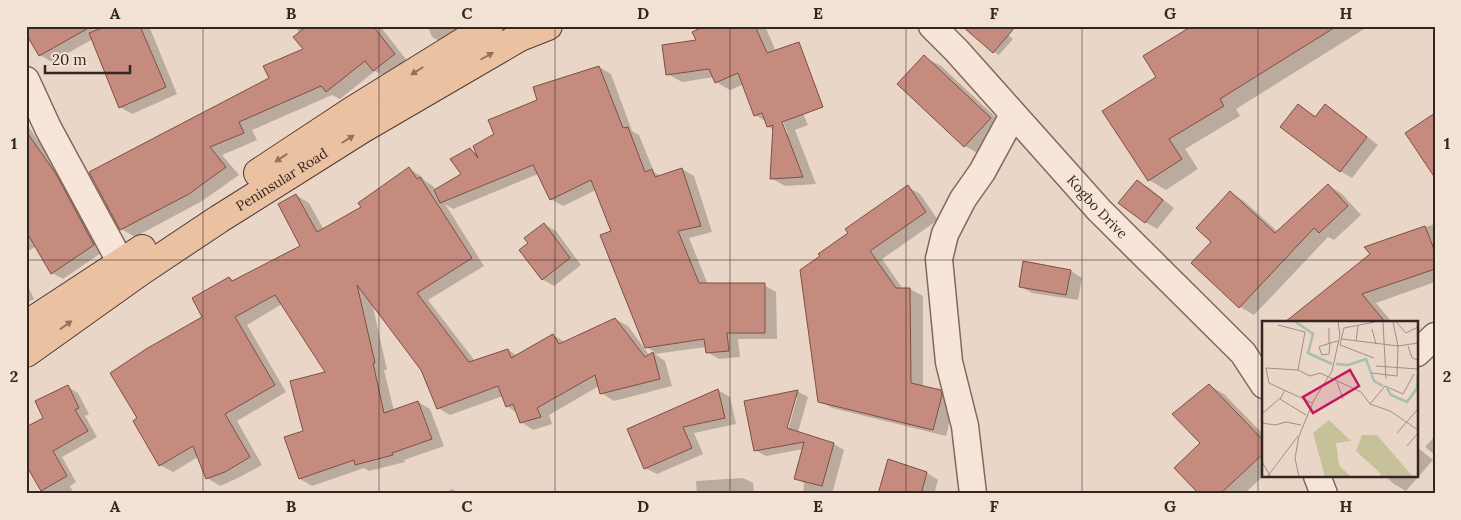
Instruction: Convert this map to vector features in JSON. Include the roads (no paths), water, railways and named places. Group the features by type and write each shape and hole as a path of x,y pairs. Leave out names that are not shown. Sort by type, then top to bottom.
{"main road":[{"name":"Peninsular Road","path":"26,325 352,111 488,26"},
{"name":"Peninsular Road","path":"26,353 141,271 362,129 520,37 548,26"}],"street":[{"name":"Kogbo Drive","path":"932,26 957,51 1098,210 1243,353 1262,382"},
{"path":"26,80 48,128 121,263"},
{"path":"974,494 965,426 949,362 939,259 944,234 963,198 982,172 1013,115"},
{"path":"1418,352 1435,336"},
{"path":"1318,478 1324,494"}]}
